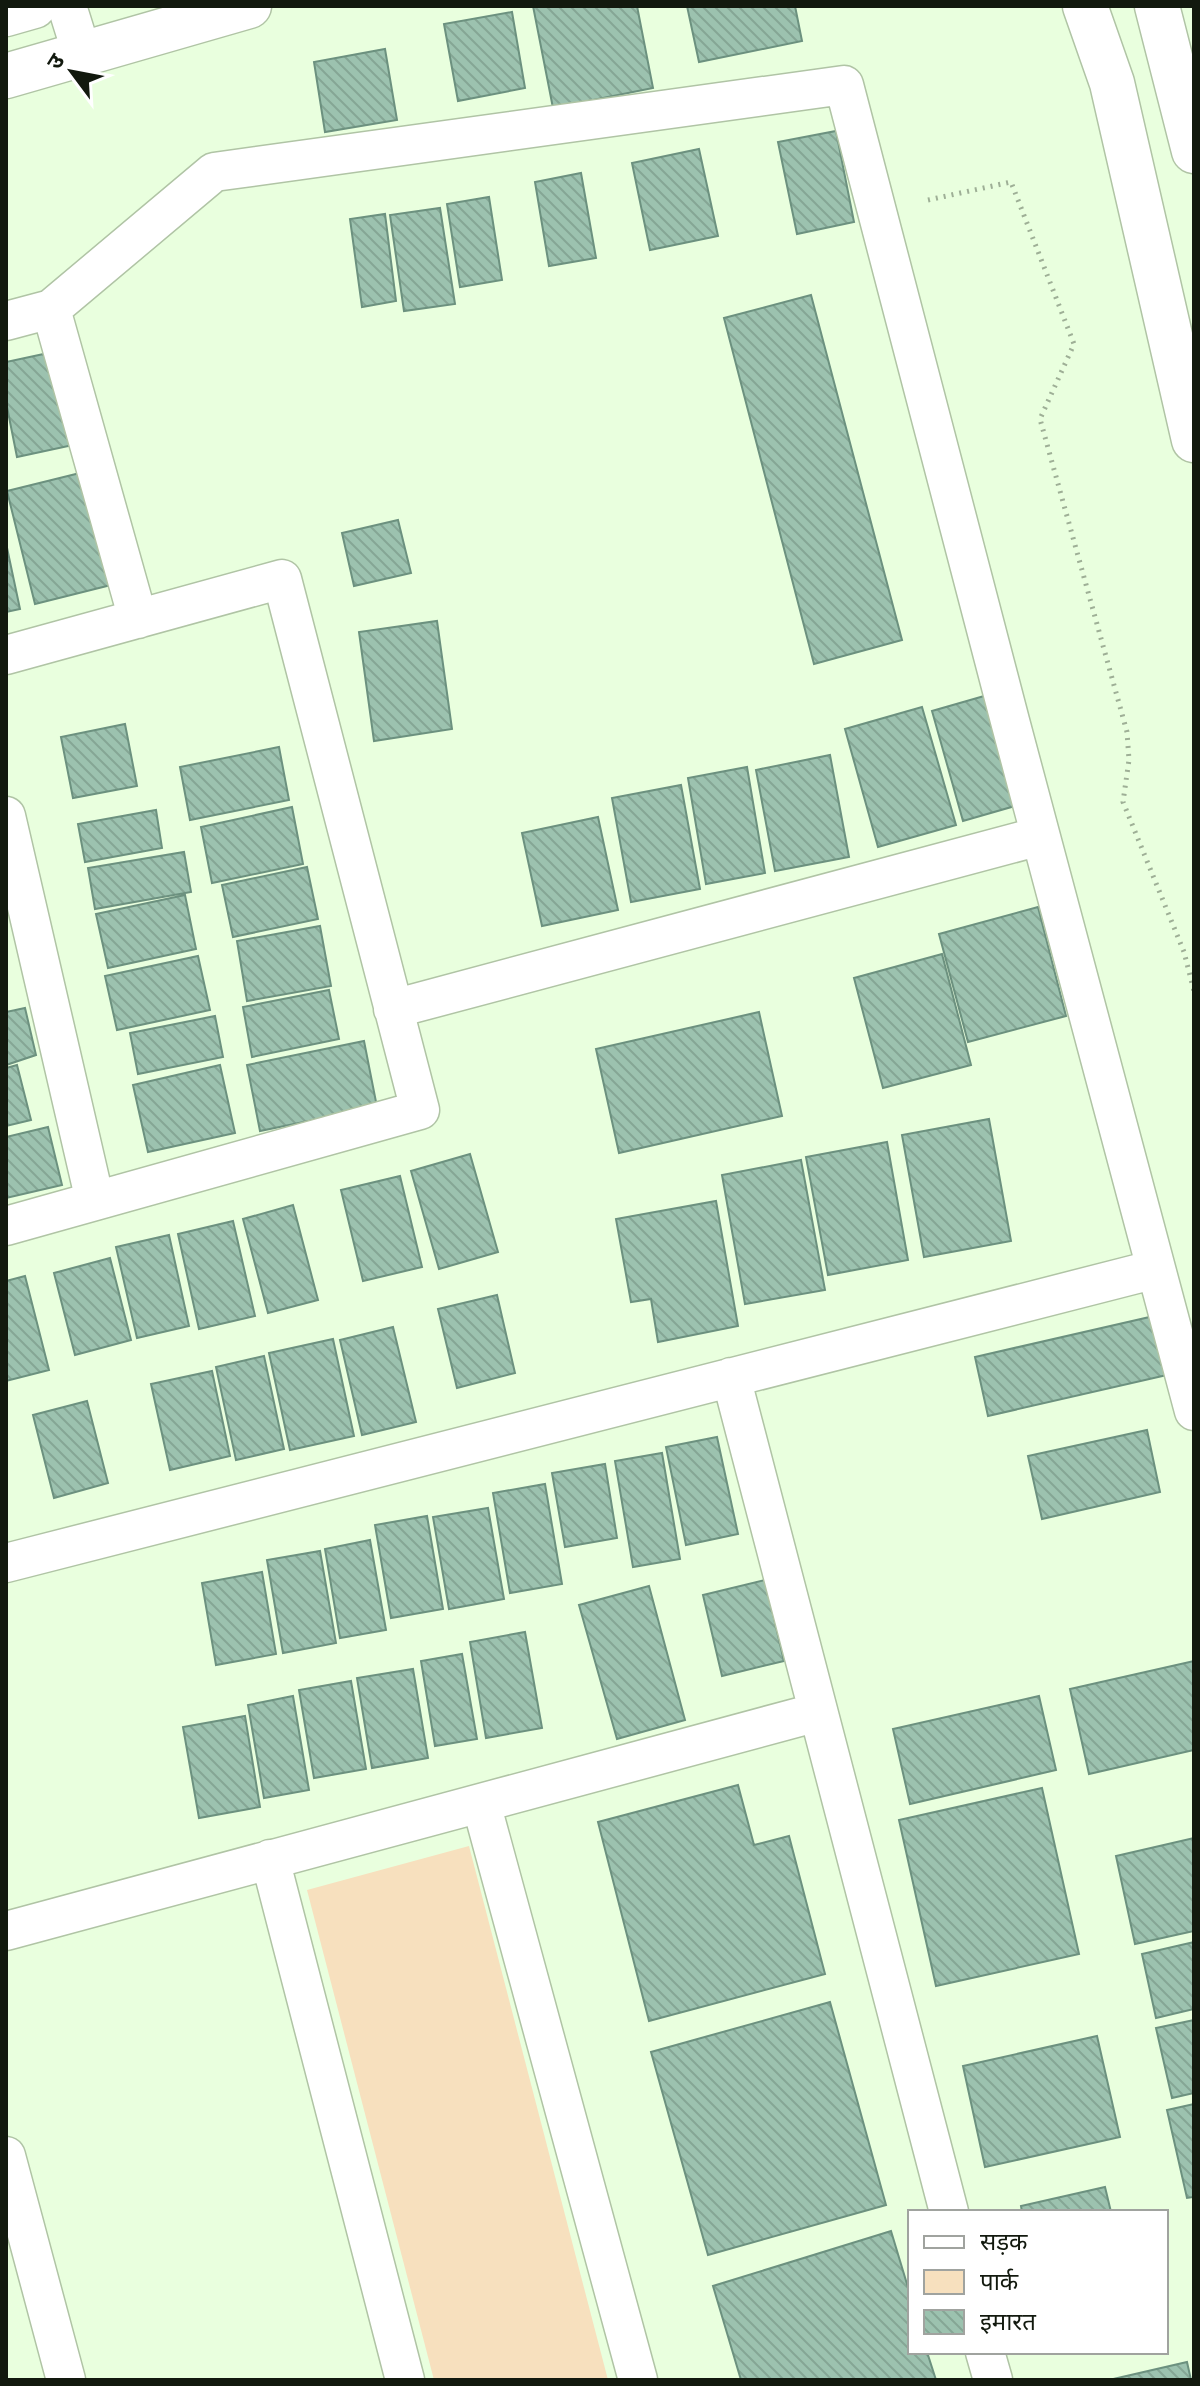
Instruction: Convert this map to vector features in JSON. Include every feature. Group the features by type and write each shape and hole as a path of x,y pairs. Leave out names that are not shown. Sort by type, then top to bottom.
{"main road":[{"path":"6,14 34,6"},
{"path":"6,76 249,6"},
{"path":"1085,6 1112,83 1194,440"},
{"path":"1157,6 1194,151"}],"street":[{"path":"67,6 82,54"},
{"path":"6,321 51,309 214,172 844,85 1194,1411"},
{"path":"51,309 138,619"},
{"path":"6,655 282,579 420,1110 6,1226"},
{"path":"6,816 95,1201"},
{"path":"393,1009 1040,836"},
{"path":"6,1563 1156,1269"},
{"path":"731,1377 948,2210"},
{"path":"6,1931 818,1712"},
{"path":"481,1803 638,2380"},
{"path":"270,1859 405,2380"},
{"path":"6,2156 66,2380"},
{"path":"986,2354 993,2380"}],"path":[{"path":"928,200 1011,182 1074,344 1040,419 1127,732 1129,760 1123,802 1184,952 1194,991"}],"green space":[{"path":"469,1846 608,2380 434,2380 307,1890"}],"building":[{"path":"533,6 637,6 653,88 553,108"},
{"path":"687,6 795,6 802,41 699,62"},
{"path":"512,12 525,88 458,101 444,24"},
{"path":"385,49 397,120 325,132 314,62"},
{"path":"836,131 854,222 797,234 778,142"},
{"path":"699,149 718,236 650,250 632,163"},
{"path":"581,173 596,258 549,266 535,182"},
{"path":"489,197 502,280 460,287 447,204"},
{"path":"440,208 455,304 404,311 390,215"},
{"path":"385,214 396,301 362,307 350,219"},
{"path":"811,295 902,640 814,664 724,318"},
{"path":"53,352 73,445 17,457 6,402 6,362"},
{"path":"84,472 111,585 35,604 7,491"},
{"path":"398,520 411,573 354,586 342,533"},
{"path":"6,543 20,609 6,612"},
{"path":"437,621 452,729 374,741 359,632"},
{"path":"991,694 1022,804 963,821 932,711"},
{"path":"922,707 956,825 878,847 845,729"},
{"path":"125,724 137,786 73,798 61,737"},
{"path":"279,747 289,800 190,820 180,767"},
{"path":"830,755 849,857 775,871 756,770"},
{"path":"747,767 765,873 706,884 688,778"},
{"path":"681,785 700,889 631,902 612,798"},
{"path":"292,807 303,864 212,883 201,827"},
{"path":"156,810 162,848 85,862 78,824"},
{"path":"598,817 618,910 542,926 522,833"},
{"path":"184,852 191,892 95,909 88,868"},
{"path":"307,867 318,919 233,937 222,885"},
{"path":"185,895 196,949 108,968 96,914"},
{"path":"1038,907 1066,1016 968,1042 939,934"},
{"path":"320,926 331,986 247,1001 237,941"},
{"path":"942,954 971,1065 883,1088 854,978"},
{"path":"198,956 210,1010 117,1030 105,976"},
{"path":"329,990 339,1039 252,1057 243,1007"},
{"path":"25,1008 36,1055 6,1065 6,1012"},
{"path":"759,1012 782,1116 619,1153 596,1049"},
{"path":"215,1016 223,1057 138,1074 130,1033"},
{"path":"364,1041 377,1107 260,1131 247,1065"},
{"path":"17,1065 31,1120 6,1126 6,1068"},
{"path":"220,1065 235,1133 148,1152 133,1085"},
{"path":"989,1119 1011,1241 924,1257 902,1135"},
{"path":"48,1127 62,1185 6,1198 6,1137"},
{"path":"887,1142 908,1260 828,1275 806,1157"},
{"path":"470,1154 498,1252 439,1269 411,1171"},
{"path":"801,1160 825,1290 745,1304 722,1175"},
{"path":"400,1176 422,1267 363,1281 341,1190"},
{"path":"716,1201 738,1326 658,1342 651,1299 631,1302 616,1219"},
{"path":"293,1205 318,1300 268,1313 243,1219"},
{"path":"233,1221 255,1316 199,1329 178,1234"},
{"path":"169,1235 189,1326 137,1338 116,1247"},
{"path":"110,1258 131,1340 75,1355 54,1273"},
{"path":"25,1276 49,1370 6,1381 6,1281"},
{"path":"497,1295 515,1373 457,1388 438,1309"},
{"path":"1154,1316 1167,1375 988,1416 975,1357"},
{"path":"393,1327 416,1422 362,1435 340,1340"},
{"path":"333,1339 354,1436 290,1450 269,1353"},
{"path":"264,1356 284,1449 236,1460 216,1367"},
{"path":"212,1371 230,1456 170,1470 151,1384"},
{"path":"87,1401 108,1483 54,1498 33,1415"},
{"path":"1147,1430 1160,1492 1042,1519 1028,1456"},
{"path":"717,1437 738,1534 686,1545 666,1447"},
{"path":"662,1453 680,1559 633,1567 615,1461"},
{"path":"605,1464 617,1538 565,1547 552,1473"},
{"path":"545,1484 562,1584 510,1593 493,1493"},
{"path":"488,1508 504,1599 449,1609 433,1517"},
{"path":"427,1516 443,1609 391,1618 375,1525"},
{"path":"370,1540 386,1630 340,1638 325,1549"},
{"path":"320,1551 336,1643 283,1653 267,1560"},
{"path":"262,1572 276,1654 216,1665 202,1583"},
{"path":"765,1580 784,1661 722,1676 703,1595"},
{"path":"649,1586 685,1720 617,1739 579,1605"},
{"path":"525,1632 542,1728 486,1738 470,1642"},
{"path":"462,1654 477,1739 435,1746 421,1661"},
{"path":"1194,1661 1194,1750 1089,1774 1070,1689"},
{"path":"413,1669 428,1758 372,1768 357,1678"},
{"path":"351,1681 366,1769 314,1778 299,1690"},
{"path":"293,1696 309,1790 264,1798 248,1705"},
{"path":"1039,1696 1056,1770 910,1804 893,1729"},
{"path":"245,1716 260,1807 199,1818 183,1727"},
{"path":"738,1785 754,1845 789,1836 825,1974 649,2021 598,1822"},
{"path":"1042,1788 1079,1954 936,1986 899,1820"},
{"path":"1194,1838 1194,1931 1135,1944 1116,1856"},
{"path":"1194,1942 1194,2009 1156,2018 1142,1954"},
{"path":"830,2002 886,2205 708,2255 651,2052"},
{"path":"1194,2020 1194,2093 1172,2098 1156,2028"},
{"path":"1097,2036 1120,2137 985,2167 963,2066"},
{"path":"1194,2104 1194,2197 1187,2198 1167,2110"},
{"path":"1105,2187 1111,2210 1022,2210 1021,2206"},
{"path":"891,2231 908,2287 908,2354 928,2354 936,2380 741,2380 713,2286"},
{"path":"1187,2362 1191,2380 1109,2380"}]}
